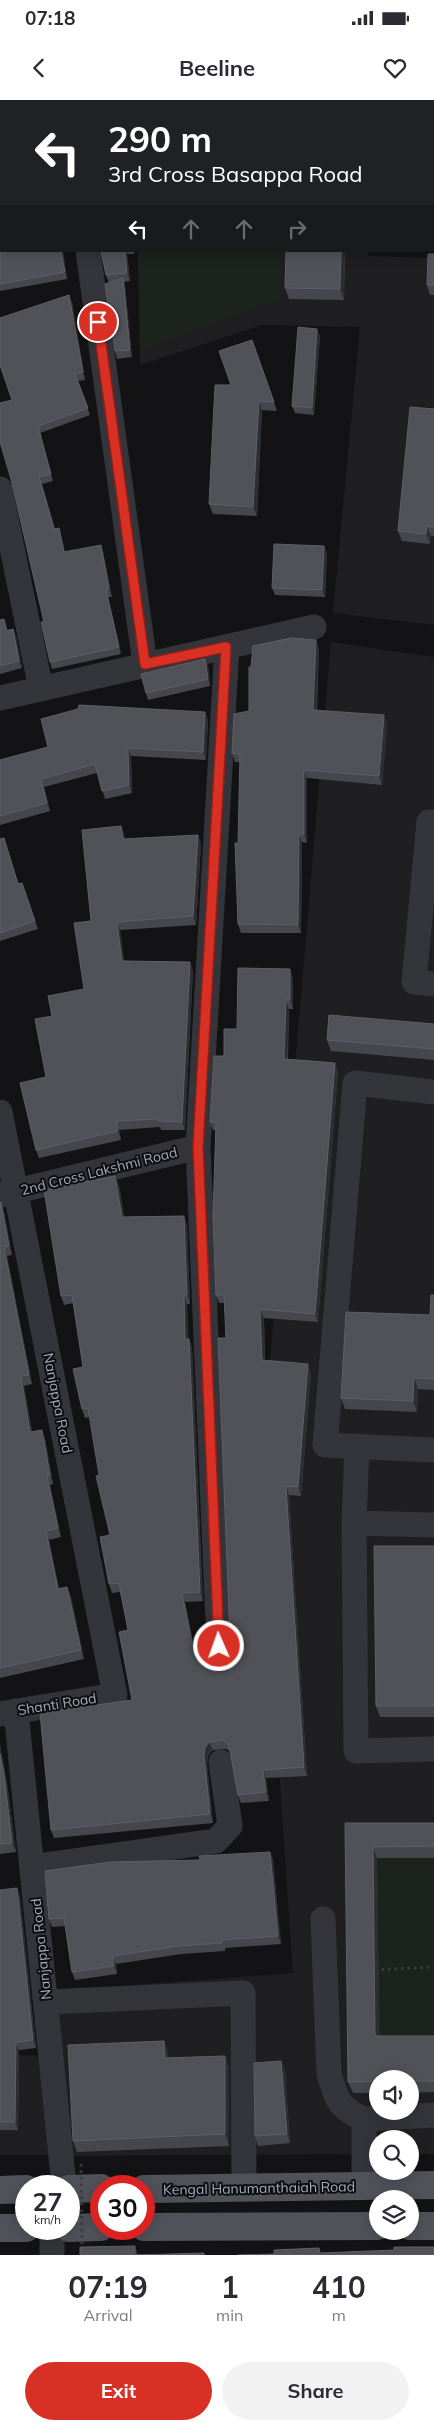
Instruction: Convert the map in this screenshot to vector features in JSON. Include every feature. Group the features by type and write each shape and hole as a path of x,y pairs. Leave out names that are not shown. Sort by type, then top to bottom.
{"main road":[{"name":"Kengal Hanumanthaiah Road","path":"155,2189 434,2185"},
{"path":"0,2190 15,2189"},
{"path":"155,2227 369,2226"},
{"path":"419,2226 434,2226"},
{"path":"0,2228 15,2228"}],"street":[{"path":"88,252 145,664"},
{"path":"0,489 41,689"},
{"path":"0,698 314,627"},
{"path":"219,1646 198,1147 226,647"},
{"path":"434,822 429,822 414,982 434,984"},
{"path":"434,1092 355,1083 326,1445 434,1450"},
{"name":"Nanjappa Road","path":"0,1112 9,1193 115,1695"},
{"name":"2nd Cross Lakshmi Road","path":"9,1193 198,1147"},
{"path":"357,1446 354,1523 356,1751 434,1749"},
{"path":"354,1523 434,1525"},
{"name":"Shanti Road","path":"8,1712 115,1695"},
{"name":"Nanjappa Road","path":"8,1712 32,1867 63,2175"},
{"path":"32,1867 216,1842 230,1826 221,1762"},
{"path":"323,1919 329,2074 336,2097 347,2112 364,2119 434,2115"},
{"path":"47,2002 243,1993 244,2189"},
{"path":"364,2119 364,2187"},
{"path":"52,2240 52,2255"}],"path":[{"path":"365,1970 434,1968"},
{"path":"81,2164 84,2233"}],"shaded area":[{"path":"138,252 368,252 368,256 434,258 434,625 333,613 360,327 262,325 140,365"},
{"path":"138,252 280,252 279,299 140,351"},
{"path":"331,642 434,657 434,2154 419,2154 419,2130 369,2130 369,2154 69,2156 53,1991 293,1973 273,1681 257,1515"},
{"path":"377,1858 434,1858 434,2047 380,2048"},
{"path":"48,2055 57,2155 0,2155 0,2056"}],"building":[{"path":"0,252 61,252 65,272 0,284"},
{"path":"101,252 125,252 127,273 106,275"},
{"path":"286,252 341,252 340,289 285,288"},
{"path":"428,254 434,254 434,285 427,285"},
{"path":"123,278 130,350 115,351 105,284"},
{"path":"69,295 83,372 75,374 88,408 38,426 51,474 39,477 54,529 59,528 64,552 101,545 109,589 106,590 119,647 50,662 41,622 44,622 11,479 0,442 0,403 12,400 0,365 0,318"},
{"path":"298,327 317,329 312,408 292,406"},
{"path":"252,340 274,402 259,401 253,507 209,504 215,385 231,385 219,351"},
{"path":"410,407 434,409 434,527 427,526 426,534 398,531"},
{"path":"274,544 324,546 322,590 272,588"},
{"path":"4,619 7,631 13,629 19,661 0,666 0,620"},
{"path":"291,638 316,640 313,710 384,715 379,776 304,770 304,834 299,834 298,925 238,924 235,843 238,843 240,754 232,753 234,714 249,711 249,667 251,667 253,646"},
{"path":"205,659 208,679 146,693 141,674"},
{"path":"79,705 205,712 203,752 128,748 129,785 102,791 95,764 41,779 47,803 0,816 0,760 48,747 41,719 78,709"},
{"path":"121,826 123,839 198,835 193,916 117,922 122,961 190,962 182,1122 158,1121 158,1119 116,1121 118,1131 36,1150 20,1083 46,1077 35,1019 52,1016 48,996 84,989 74,923 91,921 82,830"},
{"path":"4,838 18,884 22,883 35,921 0,933 0,839"},
{"path":"238,968 290,969 290,1000 286,1000 284,1059 335,1063 315,1314 260,1309 262,1360 308,1364 298,1487 286,1486 304,1767 263,1770 266,1792 238,1795 229,1745 223,1740 209,1742 205,1748 204,1755 210,1814 51,1830 40,1713 132,1700 119,1632 128,1630 119,1583 109,1584 100,1537 110,1535 96,1476 99,1475 88,1408 82,1409 73,1369 83,1367 72,1295 61,1296 44,1190 115,1176 122,1217 184,1216 187,1295 184,1295 185,1339 189,1339 200,1592 182,1593 193,1648 206,1647 216,1652 223,1650 228,1645 230,1637 218,1338 226,1338 224,1295 216,1295 213,1216 216,1122 210,1122 214,1056 224,1056 224,1029 237,1029"},
{"path":"329,1015 434,1024 434,1049 327,1040"},
{"path":"0,1203 9,1246 4,1247 29,1375 21,1376 30,1432 42,1430 50,1475 47,1476 58,1528 46,1531 58,1589 67,1587 81,1650 0,1668"},
{"path":"431,1295 434,1295 434,1379 414,1378 413,1401 341,1398 346,1312 430,1315"},
{"path":"374,1546 434,1546 434,1706 376,1706"},
{"path":"0,1754 12,1843 0,1844"},
{"path":"345,1823 434,1823 434,1846 373,1847 375,2036 434,2036 434,2081 419,2081 419,2070 369,2070 369,2081 348,2082"},
{"path":"270,1852 278,1936 222,1940 222,1943 178,1946 113,1956 114,1966 72,1972 64,1918 49,1919 45,1871 110,1862 200,1860 199,1856"},
{"path":"17,1888 33,2040 16,2042 15,2122 0,2122 0,1890"},
{"path":"164,2041 165,2058 225,2056 225,2134 73,2141 68,2045"},
{"path":"281,2061 287,2134 255,2136 254,2063"},
{"path":"135,2246 135,2255 80,2255 80,2247"},
{"path":"394,2247 434,2247 434,2255 238,2255 274,2254 274,2250 319,2248 320,2253 394,2250"},
{"path":"204,2253 204,2255 135,2255"}],"route":[{"path":"98,322 145,664 226,647 198,1147 219,1646"}]}
